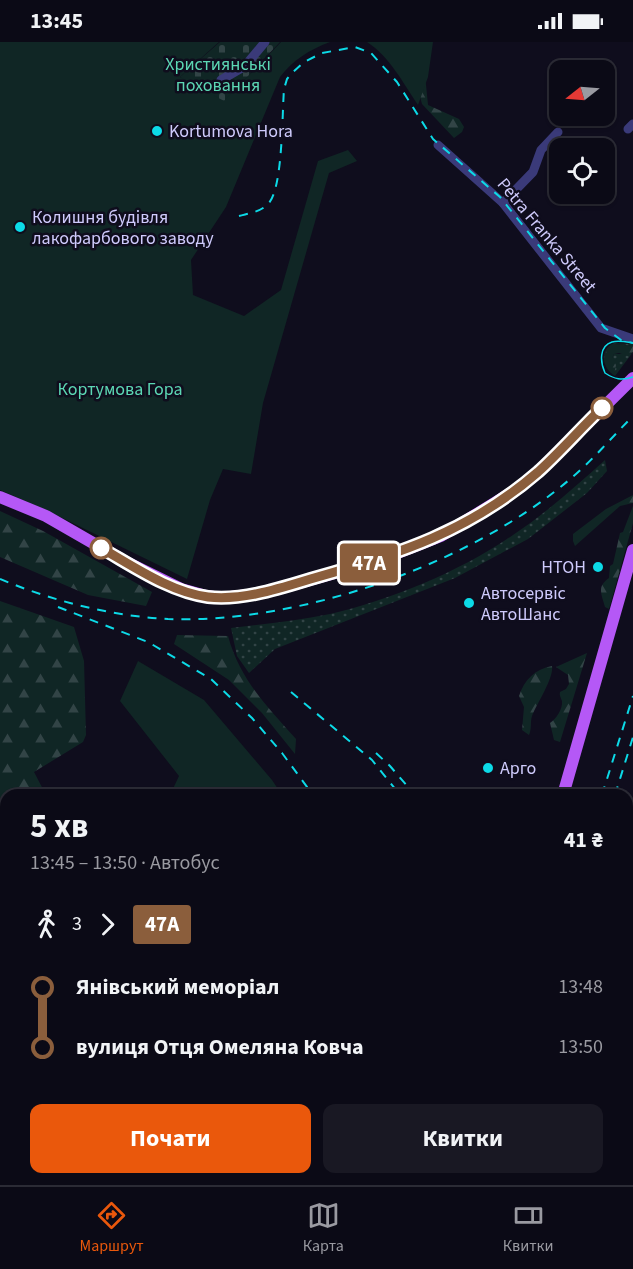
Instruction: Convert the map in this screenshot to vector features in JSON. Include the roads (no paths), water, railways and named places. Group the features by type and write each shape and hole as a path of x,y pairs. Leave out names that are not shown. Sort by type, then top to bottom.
{"main road":[{"path":"0,497 46,516 126,562 181,589 206,597 249,595 377,561 441,536 473,518 532,477 633,378"},
{"path":"565,789 633,550"}],"street":[{"path":"221,80 245,66 266,42"},
{"path":"503,203 531,176 541,150 558,132"},
{"name":"Petra Franka Street","path":"438,145 503,203 601,328 633,339"}],"tram line":[{"path":"633,343 617,341 608,344 603,351 602,359 605,373 608,375 622,379 633,377"}],"railway":[{"path":"239,216 262,208 269,203 274,194 279,166 284,89 287,79 304,62 322,53 355,47 371,53 397,82 433,139 500,197 605,328 621,340 633,343"},
{"path":"0,579 82,606 125,615 168,619 218,618 271,611 326,600 432,563 482,538 528,511 569,480 633,416"},
{"path":"58,607 148,642 211,679 252,718 309,789"},
{"path":"291,692 372,760 395,789"},
{"path":"604,789 633,696"},
{"path":"617,789 633,737"},
{"path":"376,753 410,789"}],"place":[{"name":"Kortumova Hora","path":"157,131"},
{"name":"Колишня будівля лакофарбового заводу","path":"20,227"},
{"name":"НТОН","path":"598,567"},
{"name":"Автосервіс АвтоШанс","path":"469,603"},
{"name":"Арго","path":"488,768"}],"park label":[{"name":"Християнські поховання","path":"218,74"},
{"name":"Кортумова Гора","path":"120,389"}]}
